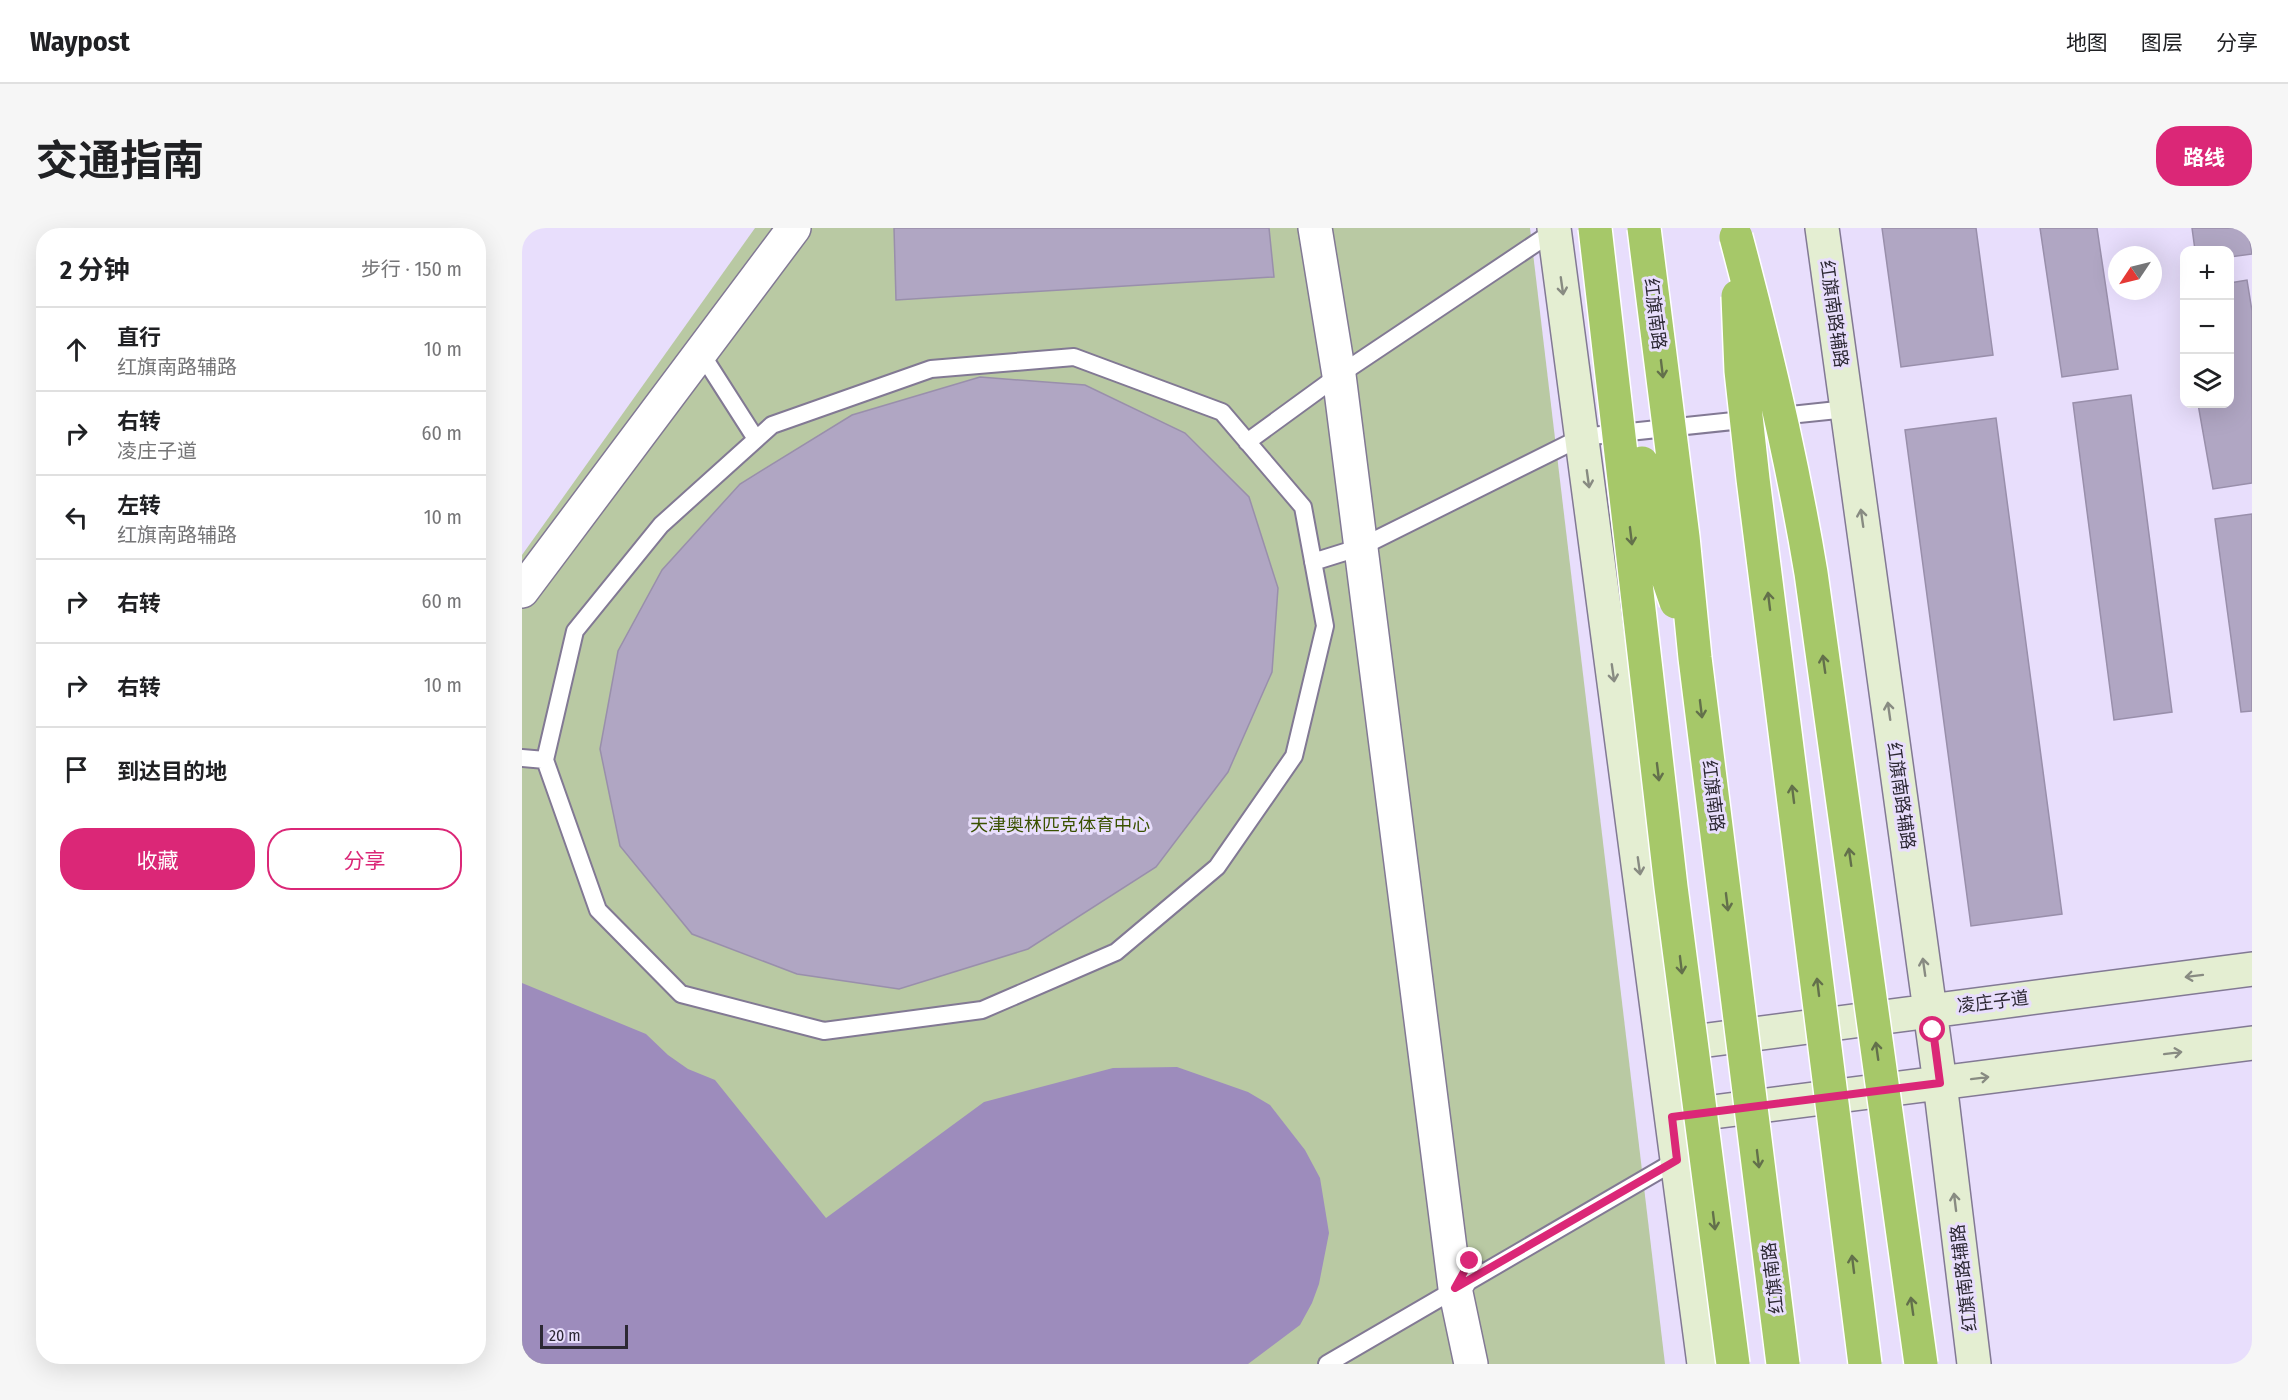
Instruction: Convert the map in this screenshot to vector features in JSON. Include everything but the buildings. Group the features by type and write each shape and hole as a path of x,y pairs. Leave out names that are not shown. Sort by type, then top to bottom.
{"highway":[{"path":"1595,228 1670,876 1733,1364"},
{"name":"红旗南路","path":"1644,228 1783,1364"},
{"path":"1865,1364 1753,479 1741,371 1736,237 1769,361 1793,466 1811,573 1921,1364"},
{"path":"1603,298 1626,379 1659,552 1695,658"}],"main road":[{"name":"红旗南路辅路","path":"1822,228 1940,1083 1974,1364"},
{"path":"1554,229 1704,1364"},
{"name":"凌庄子道","path":"1662,1046 2252,969"},
{"path":"1672,1117 2252,1043"}],"street":[{"path":"522,591 795,228"},
{"path":"1315,228 1340,375 1361,547 1462,1275 1471,1364"}],"lane":[{"path":"1247,442 1340,375 1554,229"},
{"path":"701,352 756,439"},
{"path":"1074,357 1222,412 1303,507 1325,626 1294,756 1217,867 1116,952 982,1010 824,1031 681,994 598,910 545,759 575,631 661,525 756,439 772,425 931,369 1074,357"},
{"path":"1313,562 1361,547 1582,437 1847,409"},
{"path":"522,758 545,759"},
{"path":"1327,1364 1462,1275 1677,1160"}],"green space":[{"name":"天津奥林匹克体育中心","path":"755,228 1530,228 1665,1364 522,1364 522,555"}],"shaded area":[{"path":"522,983 646,1034 668,1055 688,1069 715,1080 826,1218 984,1102 1113,1068 1177,1067 1248,1092 1270,1105 1305,1150 1320,1178 1329,1233 1319,1284 1312,1303 1300,1325 1248,1364 522,1364"}],"route":[{"path":"1470,1261 1455,1288 1677,1160 1672,1117 1940,1083 1933,1030"}]}
